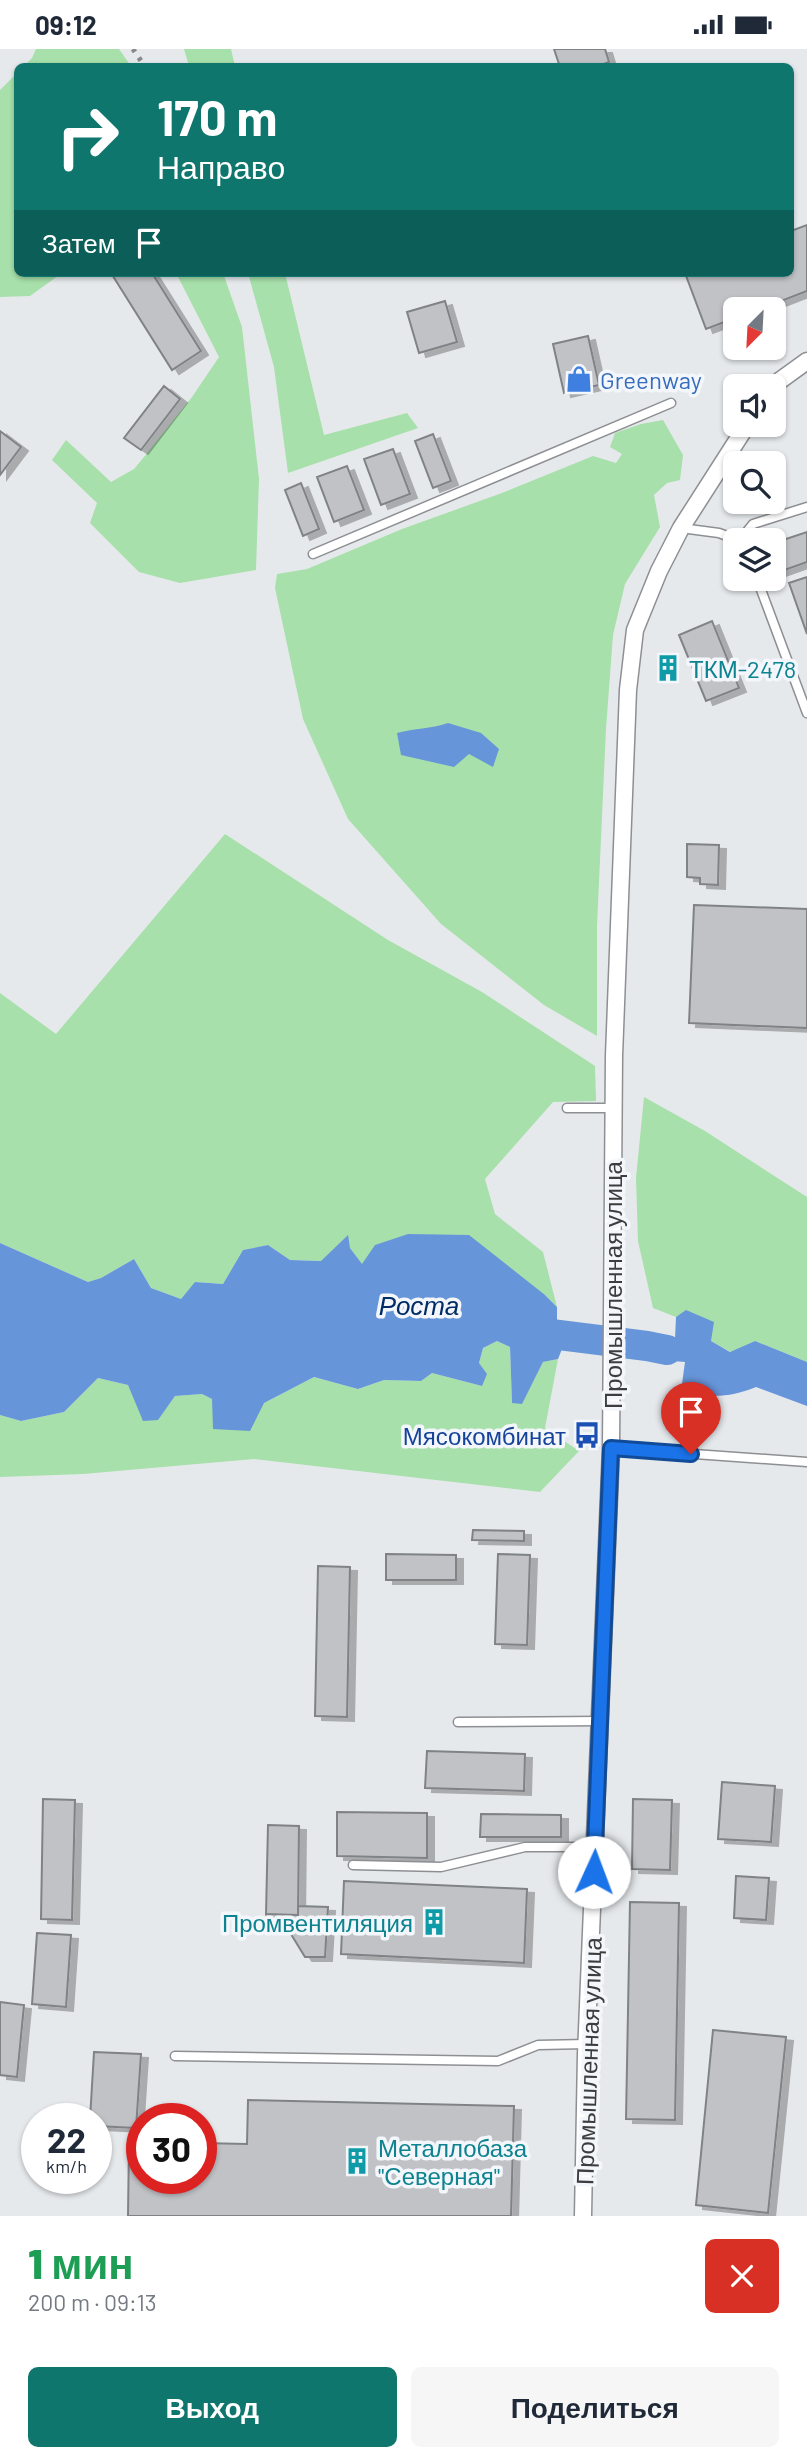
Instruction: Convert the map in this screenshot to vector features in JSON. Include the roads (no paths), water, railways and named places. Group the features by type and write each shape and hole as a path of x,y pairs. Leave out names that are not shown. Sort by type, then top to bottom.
{"street":[{"path":"786,376 807,361"},
{"name":"Промышленная улица","path":"583,2216 587,2044 611,1448 613,1108 628,690 635,630 659,571 681,528 739,437"}],"lane":[{"path":"313,554 671,403"},
{"path":"750,528 753,524 807,507"},
{"path":"681,528 723,534"},
{"path":"761,591 807,713"},
{"path":"567,1108 613,1108"},
{"path":"611,1448 807,1462"},
{"path":"458,1722 601,1721"},
{"path":"353,1865 441,1867 525,1847 595,1847"},
{"path":"175,2056 498,2061 538,2045 587,2044"}],"water":[{"path":"448,723 481,733 499,749 493,767 469,754 454,767 401,755 397,733"},
{"name":"Роста","path":"408,1234 469,1235 557,1307 557,1339 562,1349 558,1359 543,1362 522,1404 512,1403 510,1347 497,1341 483,1348 479,1363 487,1374 482,1386 432,1373 421,1381 384,1380 358,1389 314,1377 264,1403 250,1431 213,1429 212,1399 202,1394 175,1396 158,1420 143,1421 128,1385 98,1378 64,1412 21,1421 0,1415 0,1243 88,1282 101,1278 134,1259 151,1288 181,1299 195,1282 223,1284 243,1250 268,1245 290,1260 321,1261 348,1235 350,1248 362,1264 375,1245"},
{"path":"686,1310 714,1322 711,1341 730,1352 755,1341 807,1362 807,1406 756,1387 719,1396 681,1391 685,1362 661,1360 627,1350 629,1341 675,1339 676,1317"}],"waterway":[{"name":"Роста","path":"519,1330 667,1350"}],"railway":[{"path":"133,49 142,63"}],"place":[{"name":"Greenway","path":"579,379"},
{"name":"ТКМ-2478","path":"668,668"},
{"name":"Мясокомбинат","path":"587,1435"},
{"name":"Промвентиляция","path":"434,1922"},
{"name":"Металлобаза \"Северная\"","path":"357,2161"}]}
